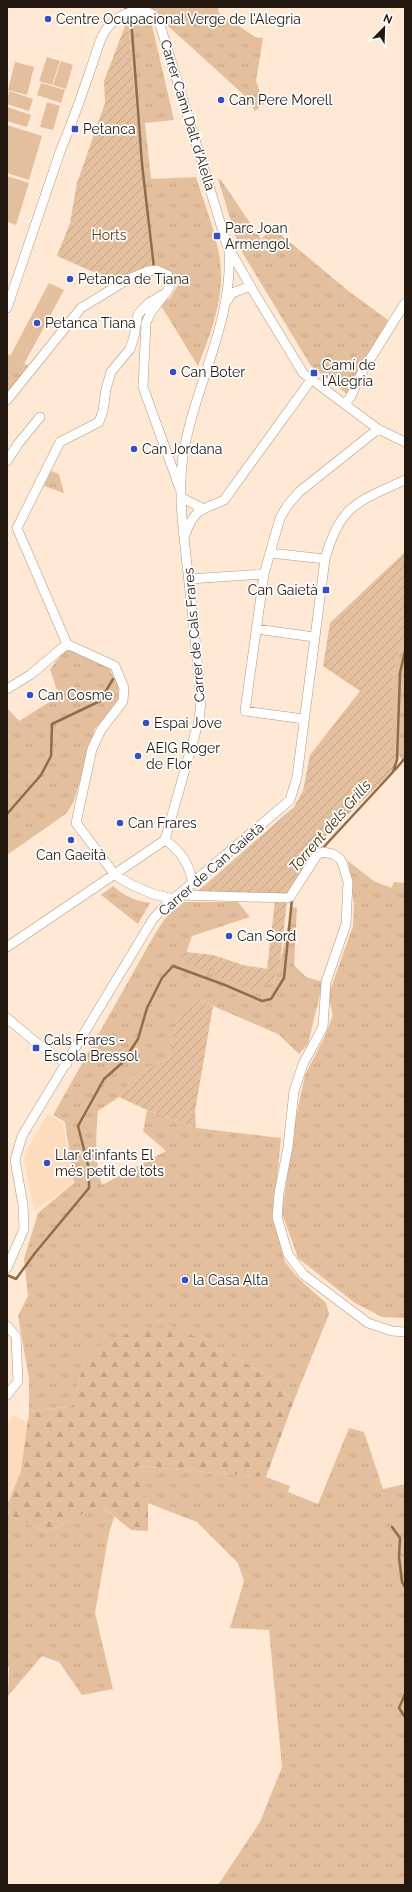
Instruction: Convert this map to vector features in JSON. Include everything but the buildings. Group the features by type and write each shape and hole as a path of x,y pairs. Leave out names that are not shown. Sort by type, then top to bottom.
{"street":[{"name":"Carrer Camí Dalt d'Alella","path":"7,308 61,149 71,127 101,40 111,24 124,15 136,11 151,13 156,18 161,28 229,249 252,289 298,366 311,380 378,429 405,442"},
{"name":"Carrer de Cals Frares","path":"165,840 201,710 184,538 182,495 183,459 187,431 206,374 226,302 230,272 229,249"},
{"path":"7,400 81,308 128,280 154,270 168,275 170,285 167,292 151,312 146,323 143,387 182,495 202,508"},
{"path":"226,302 232,292 248,287 252,289"},
{"path":"167,292 149,303 138,314 134,337 130,349 111,372 106,389 104,411 99,422 60,442 17,528 67,644 115,666 124,688 123,701 100,730 92,749 76,823 115,875 132,885 153,894 177,897 287,898 290,897 317,855 323,852 333,854 340,859 348,882 346,924 326,982 323,1027 303,1064 294,1091 288,1146 279,1193 277,1218 288,1254 303,1274 368,1323 385,1330 405,1332"},
{"path":"345,404 351,396 362,372 405,303"},
{"path":"184,538 190,522 202,508 224,500 311,380"},
{"path":"7,461 40,417"},
{"path":"304,719 245,711 264,574 280,518 298,492 378,429"},
{"name":"Carrer de Can Gaietà","path":"7,1268 24,1229 23,1205 15,1160 22,1136 67,1064 153,919 164,907 193,884 290,800 297,777 325,559 331,536 342,516 359,501 405,480"},
{"path":"270,554 325,559"},
{"path":"189,579 264,574"},
{"path":"256,629 314,637"},
{"path":"7,689 30,675 67,644"},
{"path":"7,947 165,840 183,856 190,869 193,884"},
{"path":"7,1018 38,1044 67,1064"},
{"path":"7,1326 16,1336 18,1382 7,1395"}],"shaded area":[{"name":"Llar d'infants El més petit de tots","path":"48,1114 63,1124 73,1180 71,1185 34,1211 24,1160 28,1148"},
{"path":"13,1415 29,1423 21,1471 7,1505 7,1424"}],"green space":[{"path":"147,7 219,7 218,12 255,37 263,38 256,81 264,104 255,111 244,95"},
{"path":"151,21 174,120 145,123 151,179 196,177 213,228 221,267 219,302 210,334 198,366 160,304 170,298 178,285 168,272 152,265 128,24"},
{"name":"Horts","path":"128,24 152,265 118,280 91,271 57,256 70,223 77,183 105,103 104,81 125,26"},
{"path":"47,57 60,61 52,85 39,81"},
{"path":"61,61 73,65 66,89 53,85"},
{"path":"15,62 34,67 27,95 8,90"},
{"path":"41,83 65,90 61,103 37,95"},
{"path":"9,91 33,99 29,111 7,104"},
{"path":"47,102 60,106 53,130 40,127"},
{"path":"7,107 31,115 27,127 7,121"},
{"path":"7,125 42,136 29,180 7,173"},
{"path":"7,176 29,183 16,225 7,222"},
{"path":"218,179 221,180 261,239 271,230 281,235 351,293 388,320 347,394 311,366 239,247"},
{"name":"Petanca Tiana","path":"49,283 64,290 24,364 10,356"},
{"path":"7,354 30,367 7,395"},
{"path":"51,471 59,474 64,493 44,486"},
{"path":"405,552 405,633 395,665 392,688 393,747 399,757 394,770 327,835 293,883 288,895 196,893 294,807 303,791 310,755 360,691 323,666 330,623"},
{"path":"405,633 405,764 392,746 392,688 395,665"},
{"path":"66,649 108,666 118,686 119,698 107,717 95,728 74,801 67,813 7,855 7,708 19,721 59,696 50,669"},
{"path":"348,861 374,881 391,888 394,882 405,883 405,1318 382,1317 355,1303 298,1258 282,1213 295,1122 305,1075 324,1038 333,1015 328,996 353,926 354,905"},
{"path":"113,886 130,898 150,903 138,924 101,895"},
{"path":"275,901 287,901 280,963 273,983 251,990 183,962 186,952 213,955 243,965 267,969"},
{"path":"184,902 238,902 250,917 192,936 183,962 273,983 280,963 292,907 297,908 294,965 306,977 323,982 308,1044 299,1054 278,1034 199,1000 177,1021 168,1059 138,1071 119,1097 98,1111 96,1139 99,1176 102,1185 166,1151 143,1131 147,1110 196,1128 281,1138 273,1217 285,1262 298,1278 326,1303 329,1314 293,1403 277,1381 214,1346 87,1351 72,1406 29,1412 29,1379 18,1316 28,1296 24,1259 38,1213 74,1183 65,1122 53,1115 156,932 166,917"},
{"path":"199,1000 213,1006 195,1111 196,1128 147,1110 119,1097 138,1071 168,1059 177,1021"},
{"path":"171,1325 214,1346 277,1381 293,1403 266,1477 137,1466 148,1503 148,1531 131,1530 100,1505 47,1532 9,1515 12,1493 21,1471 29,1412 72,1406 87,1351 139,1329"},
{"path":"349,1428 364,1432 383,1489 405,1484 405,1885 218,1885 260,1822 282,1767 269,1630 230,1628 244,1581 238,1563 197,1522 148,1503 136,1466 266,1477 290,1486 288,1492 318,1504"},
{"path":"12,1493 9,1515 47,1532 100,1505 114,1517 109,1533 95,1613 113,1689 82,1695 59,1662 42,1656 8,1696 7,1505"}],"waterway":[{"path":"125,7 131,18 142,164 154,268"},
{"name":"Torrent dels Grills","path":"321,850 393,772 397,760 400,673 405,651"},
{"path":"7,814 41,775 51,756 52,724 100,701 113,679"},
{"path":"395,770 405,758"},
{"name":"Torrent dels Grills","path":"7,1275 16,1279 35,1253 89,1188 89,1169 78,1126 104,1079 122,1063 138,1039 147,1008 162,978 173,966 225,985 262,1001 271,999 284,978 292,899"},
{"path":"392,1527 400,1538 399,1557 402,1582 405,1587"},
{"path":"405,1694 399,1708 405,1717"}],"place":[{"name":"Centre Ocupacional Verge de l'Alegria","path":"48,19"},
{"name":"Can Pere Morell","path":"221,100"},
{"name":"Petanca","path":"75,129"},
{"name":"Parc Joan Armengol","path":"217,236"},
{"name":"Petanca de Tiana","path":"70,279"},
{"name":"Petanca Tiana","path":"37,323"},
{"name":"Can Boter","path":"173,372"},
{"name":"Camí de l'Alegria","path":"314,373"},
{"name":"Can Jordana","path":"134,449"},
{"name":"Can Gaietà","path":"326,590"},
{"name":"Can Cosme","path":"30,695"},
{"name":"Espai Jove","path":"146,723"},
{"name":"AEIG Roger de Flor","path":"138,756"},
{"name":"Can Frares","path":"120,823"},
{"name":"Can Gaeità","path":"71,840"},
{"name":"Can Sord","path":"229,936"},
{"name":"Cals Frares - Escola Bressol","path":"36,1048"},
{"name":"Llar d'infants El més petit de tots","path":"47,1163"},
{"name":"la Casa Alta","path":"185,1280"}]}
